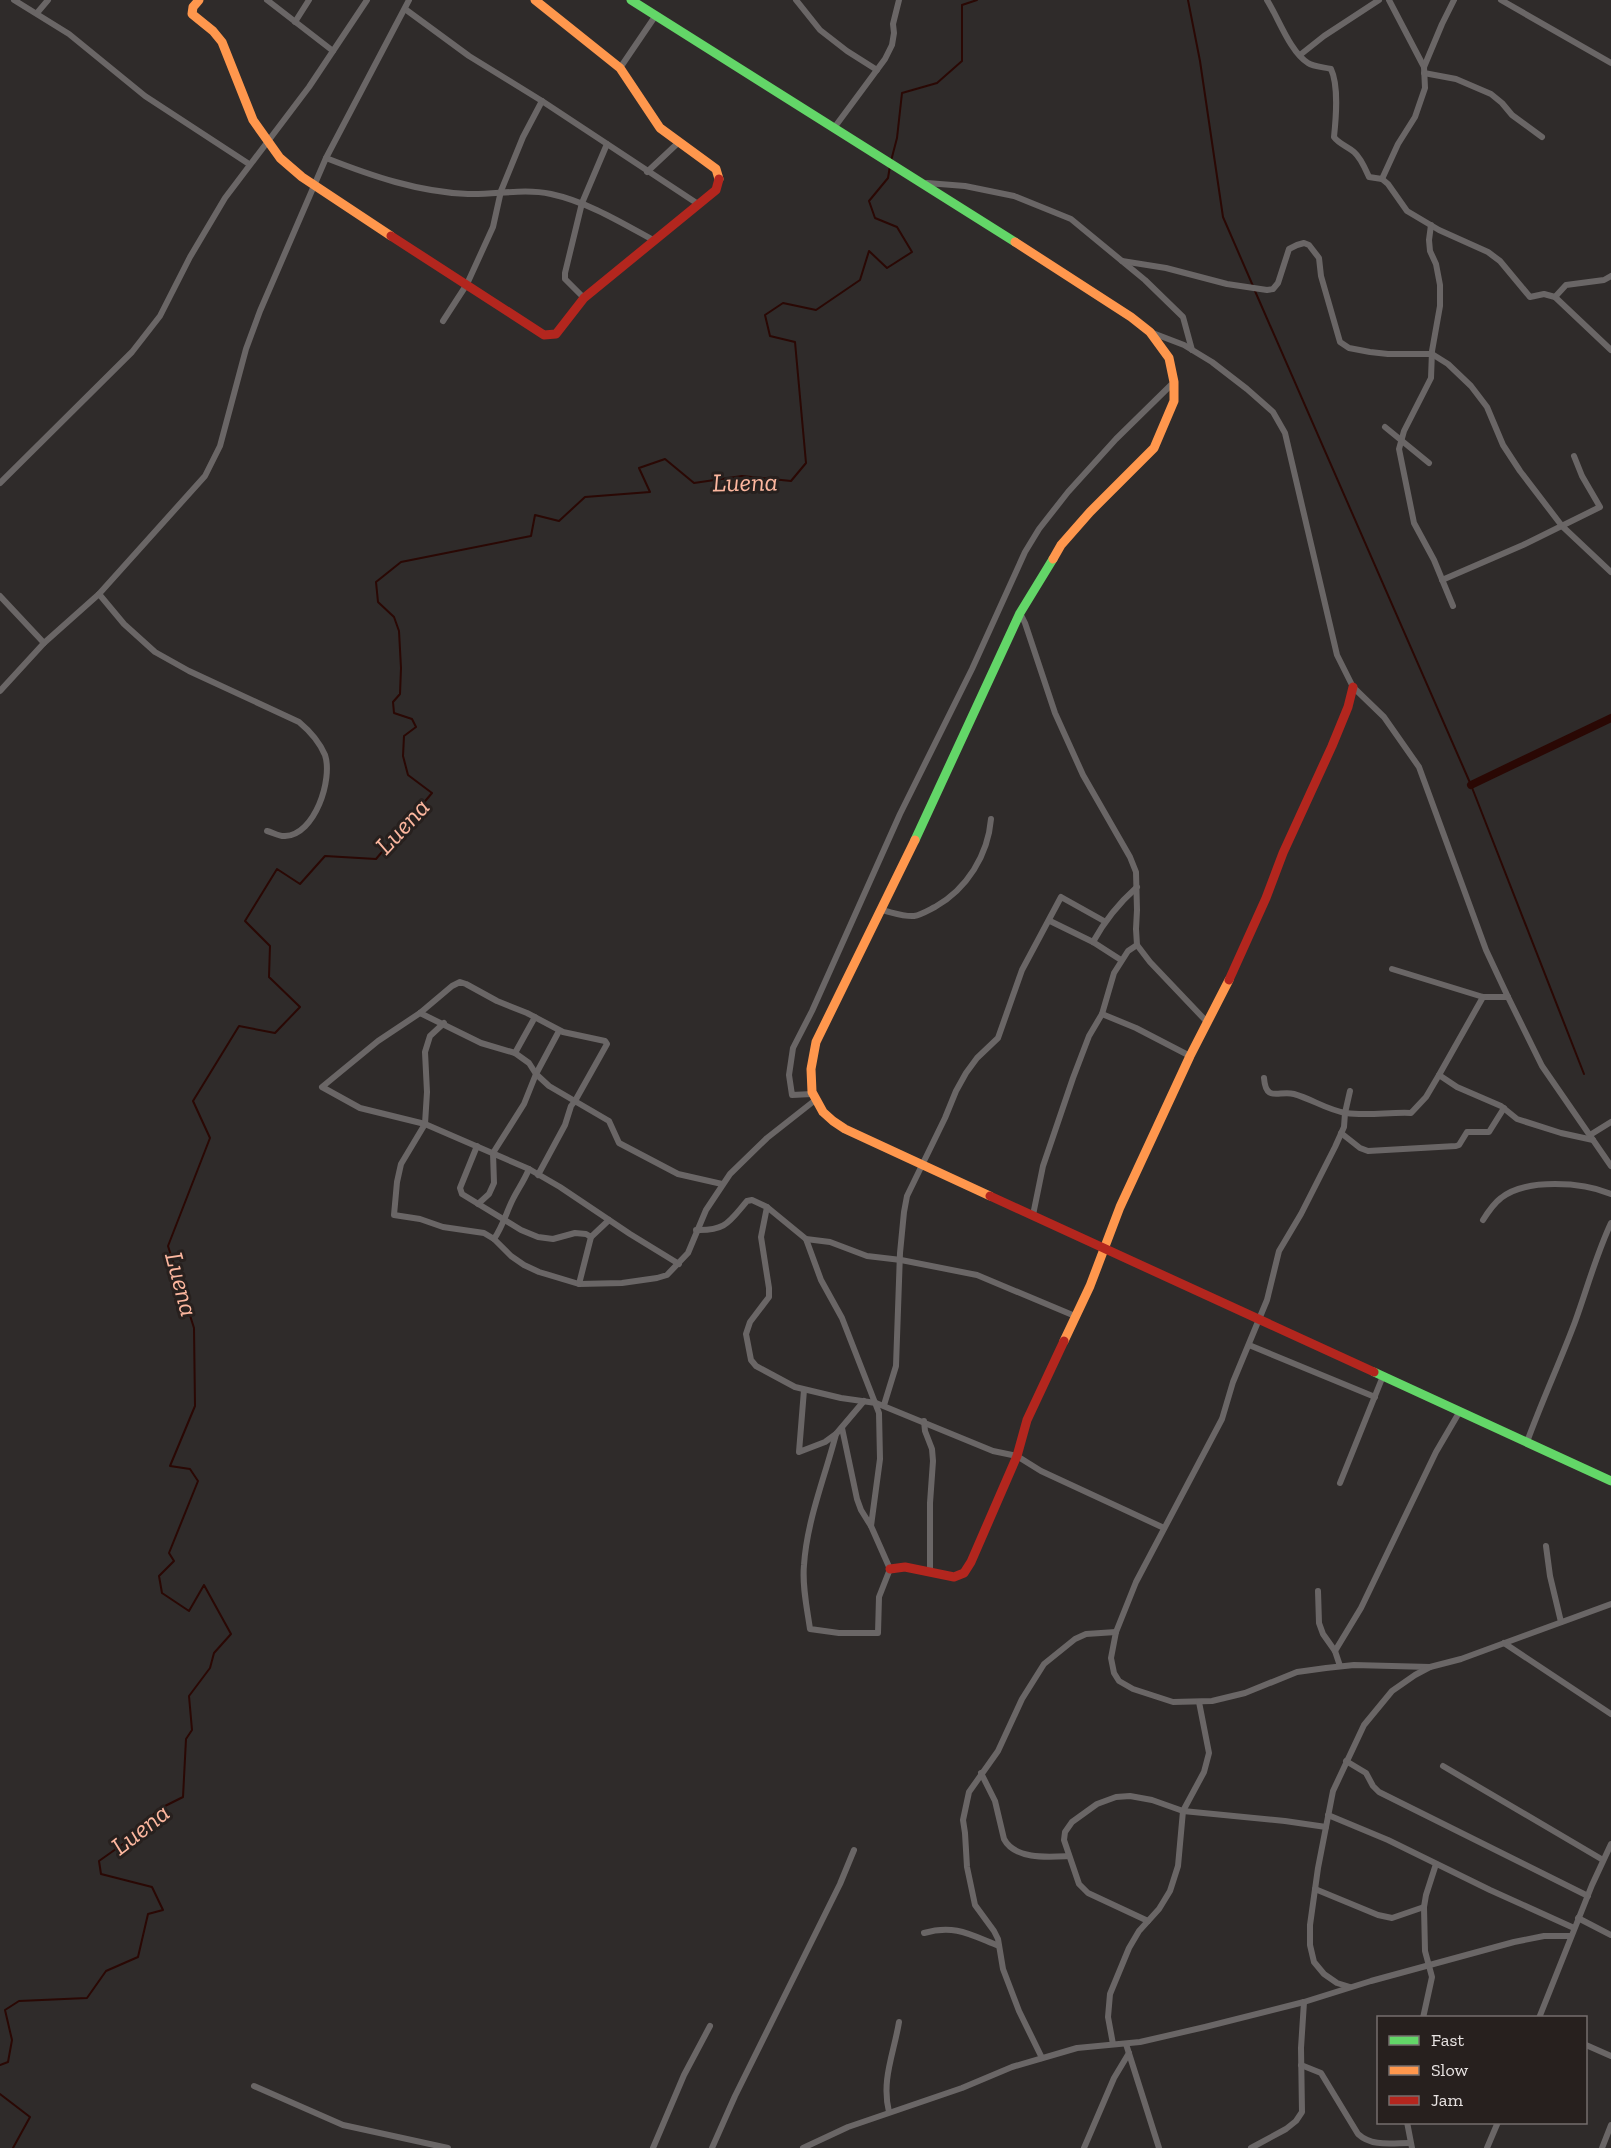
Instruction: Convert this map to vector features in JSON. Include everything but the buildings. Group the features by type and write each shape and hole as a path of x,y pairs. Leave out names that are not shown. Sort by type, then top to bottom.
{"main road":[{"path":"199,0 193,7 192,14 213,31 222,42 254,120 280,158 302,177 544,335 556,334 584,298 716,190 720,183 716,169 660,128 620,68 535,0"},
{"path":"631,0 919,181 1150,332 1169,358 1174,382 1173,401 1167,421 1154,447 1061,545 1020,613 945,778 816,1042 809,1076 813,1097 834,1123 1611,1480"},
{"path":"890,1569 905,1567 954,1577 964,1573 971,1562 1017,1456 1027,1420 1090,1286 1120,1207 1190,1056 1208,1023 1328,756 1348,707 1353,687"}],"street":[{"path":"14,0 92,51 151,100 249,165"},
{"path":"37,13 48,0"},
{"path":"267,0 333,51"},
{"path":"295,22 309,0"},
{"path":"0,483 132,352 160,316 190,257 225,198 270,141 367,0"},
{"path":"0,691 44,643 99,594 205,476 214,461 246,349 260,311 326,158 409,0"},
{"path":"796,0 826,35 877,70"},
{"path":"834,128 885,59 892,45 898,0"},
{"path":"1267,0 1281,27 1300,55 1309,64 1331,69 1334,75 1337,112 1334,137 1360,158 1369,177 1382,179 1399,197 1407,211 1500,261 1530,297 1544,294 1555,297 1611,350"},
{"path":"1300,55 1324,36 1379,0"},
{"path":"1382,179 1398,144 1415,117 1425,88 1424,70 1389,0"},
{"path":"1424,70 1454,0"},
{"path":"1501,0 1611,63"},
{"path":"405,9 469,56 542,101 698,204"},
{"path":"620,68 656,15"},
{"path":"1424,70 1456,79 1491,94 1498,98 1520,122 1542,136"},
{"path":"443,321 467,284 494,227 501,191 523,137 542,101"},
{"path":"647,172 679,142"},
{"path":"584,298 565,279 582,203 607,144"},
{"path":"326,158 385,180 439,192 470,194 537,191 582,203 655,241"},
{"path":"919,181 965,186 1014,196 1071,219 1122,261 1183,317 1192,350"},
{"path":"1431,225 1430,251 1436,264 1440,285 1440,306 1432,354 1431,378 1400,440 1399,449 1411,513 1453,606"},
{"path":"1122,261 1166,268 1227,284 1267,290 1273,289 1278,283 1289,249 1304,243 1309,246 1319,258 1321,276 1340,342 1349,348 1370,352 1432,354 1448,364 1471,386 1487,406 1503,445 1562,526 1611,572"},
{"path":"1555,297 1566,285 1604,280 1611,276"},
{"path":"1150,332 1192,350 1247,390 1273,412 1285,433 1337,655 1353,687 1384,717 1419,767 1486,950 1508,997 1542,1066 1611,1166"},
{"path":"813,1097 792,1095 789,1075 794,1048 900,814 972,669 1025,552 1039,529 1068,492 1116,439 1174,382"},
{"path":"1385,427 1429,463"},
{"path":"1442,580 1523,545 1600,507 1582,476 1574,456"},
{"path":"99,594 124,624 155,652 189,671 299,722 313,733 326,758 326,785 316,812 306,828 285,836 267,831"},
{"path":"0,596 44,643"},
{"path":"1020,613 1055,713 1083,775 1131,857 1136,872 1137,945 1150,962 1208,1023"},
{"path":"881,910 913,916 948,900 977,866 987,844 991,819"},
{"path":"1093,942 1104,921 1117,904 1137,887"},
{"path":"884,1405 896,1366 904,1212 913,1180 966,1073 977,1058 998,1038 1022,970 1061,897 1104,921"},
{"path":"1050,921 1093,942 1121,960"},
{"path":"1033,1215 1043,1166 1089,1036 1102,1014 1114,973 1128,951 1137,945"},
{"path":"1392,969 1483,997 1508,997"},
{"path":"538,1175 565,1125 571,1106 576,1101 607,1044 605,1041 559,1031 535,1017 459,982 420,1013 338,1071 322,1087 360,1108 425,1124 529,1169 538,1175 560,1187 679,1264"},
{"path":"1264,1078 1265,1086 1271,1094 1293,1094 1345,1113 1411,1113 1426,1097 1483,997"},
{"path":"420,1013 481,1043 515,1053 529,1063 536,1074 549,1086 609,1120 619,1143 678,1174 722,1184"},
{"path":"1102,1014 1143,1031 1190,1056"},
{"path":"515,1053 535,1017"},
{"path":"444,1023 430,1036 425,1052 427,1092 425,1124 401,1164 394,1215 444,1227 484,1233 524,1265 579,1284 622,1283 667,1275 688,1253 706,1210 730,1174 813,1097"},
{"path":"478,1204 489,1194 494,1183 493,1154 524,1104 536,1074 559,1031"},
{"path":"1438,1075 1457,1088 1494,1102 1517,1119 1591,1138"},
{"path":"1350,1091 1341,1133 1305,1206 1282,1243 1270,1293 1233,1382 1222,1419 1136,1582 1116,1632 1111,1658 1114,1673 1119,1681 1133,1689 1173,1702 1199,1702 1245,1693 1297,1672 1340,1666 1430,1667 1461,1659 1611,1605"},
{"path":"1341,1133 1360,1148 1368,1151 1456,1146 1467,1132 1490,1132 1504,1108"},
{"path":"1591,1138 1611,1122"},
{"path":"477,1146 460,1188 462,1194 521,1230 538,1237 553,1239 575,1233 591,1237"},
{"path":"494,1239 529,1169"},
{"path":"1483,1220 1502,1197 1514,1191 1538,1186 1579,1185 1598,1188 1611,1194"},
{"path":"696,1230 713,1231 722,1227 747,1201 752,1200 759,1202 806,1239 821,1280 842,1318 879,1413 880,1459 871,1526"},
{"path":"767,1208 761,1237 769,1288 768,1297 750,1322 746,1334 751,1360 779,1380 804,1390 876,1402 993,1451 1017,1456 1041,1471 1164,1528"},
{"path":"579,1284 591,1237 609,1220"},
{"path":"1527,1442 1611,1223"},
{"path":"806,1239 830,1242 867,1256 956,1269 984,1277 1075,1316"},
{"path":"1249,1345 1375,1398"},
{"path":"1340,1482 1383,1376"},
{"path":"804,1390 799,1452 825,1442 836,1434 864,1401"},
{"path":"1335,1651 1361,1608 1433,1459 1460,1411"},
{"path":"924,1421 933,1461 930,1503 930,1572"},
{"path":"836,1434 816,1501 804,1563 803,1579 810,1629 839,1634 879,1633 879,1597 890,1569 857,1499 842,1428"},
{"path":"1546,1546 1550,1576 1562,1622"},
{"path":"1318,1591 1319,1623 1323,1634 1335,1651 1340,1666"},
{"path":"1042,2058 1019,2012 1003,1969 994,1931 975,1905 967,1867 963,1820 969,1792 998,1750 1022,1699 1044,1664 1075,1639 1086,1634 1116,1632"},
{"path":"1504,1643 1611,1714"},
{"path":"1351,1988 1337,1983 1324,1974 1314,1962 1310,1945 1315,1889 1333,1791 1364,1725 1377,1707 1404,1682 1430,1667"},
{"path":"1113,2044 1108,2017 1110,1994 1129,1948 1139,1931 1159,1909 1170,1891 1178,1866 1183,1811 1204,1772 1209,1753 1199,1702"},
{"path":"1346,1761 1366,1773 1379,1792 1587,1896"},
{"path":"1443,1766 1603,1860"},
{"path":"981,1773 995,1801 1007,1845 1019,1852 1047,1857 1069,1856"},
{"path":"1148,1921 1082,1889 1064,1840 1065,1832 1072,1822 1097,1804 1130,1796 1152,1800 1183,1811 1326,1827"},
{"path":"1328,1815 1388,1840 1574,1928"},
{"path":"1540,2016 1587,1896 1611,1844"},
{"path":"712,2148 743,2079 840,1884 854,1850"},
{"path":"1424,2016 1432,1977 1427,1966 1423,1935 1424,1907 1436,1864"},
{"path":"1315,1889 1378,1916 1392,1918 1424,1907"},
{"path":"1578,1918 1611,1935"},
{"path":"924,1933 940,1928 950,1928 999,1946"},
{"path":"803,2148 848,2127 889,2112 1042,2058 1077,2048 1126,2044 1216,2024 1534,1938 1571,1936"},
{"path":"1251,2148 1286,2129 1302,2112 1301,2065 1304,2002"},
{"path":"889,2112 886,2097 886,2073 896,2042 899,2022"},
{"path":"653,2148 695,2050 710,2026"},
{"path":"1126,2044 1159,2148"},
{"path":"1587,2045 1611,2056"},
{"path":"1084,2148 1114,2078 1129,2053"},
{"path":"1301,2065 1321,2073 1358,2134 1364,2139 1372,2143 1411,2145 1407,2124"},
{"path":"254,2086 343,2125 448,2148"},
{"path":"1487,2148 1497,2124"},
{"path":"1602,2148 1611,2125"}],"waterway":[{"name":"Luena","path":"891,161 897,138 902,93 937,83 962,61 962,5 977,0"},
{"path":"1188,0 1200,61 1223,217 1253,286"},
{"name":"Luena","path":"0,2065 8,2062 12,2040 5,2010 19,2001 87,1998 106,1971 138,1957 148,1914 163,1910 152,1887 101,1874 99,1861 130,1839 159,1809 183,1797 186,1739 192,1730 189,1696 210,1668 214,1653 231,1634 204,1585 189,1611 162,1593 159,1576 174,1561 169,1553 198,1481 190,1469 170,1466 195,1406 194,1328 168,1246 210,1138 193,1101 239,1026 275,1033 300,1007 269,977 270,946 245,921 277,869 300,884 325,856 376,859 432,793 408,775 403,756 404,736 416,727 412,719 394,713 393,702 400,694 399,631 394,617 378,602 376,582 401,562 531,536 535,515 559,521 585,497 650,492 639,468 665,459 694,483 742,476 791,481 806,463 795,342 770,336 765,315 783,303 816,310 860,280 869,251 887,268 912,252 897,227 875,218 869,201 888,178 890,166"},
{"path":"1255,291 1471,785 1584,1074"},
{"path":"1471,785 1611,718"},
{"name":"Luena","path":"0,2094 30,2117 13,2148"}],"traffic: fast":[{"path":"631,0 1015,242"},
{"path":"915,840 1020,613 1053,559"},
{"path":"1374,1372 1611,1481"}],"traffic: slow":[{"path":"199,0 193,7 192,14 213,31 222,42 253,120 280,158 302,177 391,236"},
{"path":"535,0 620,68 660,128 716,169 719,179"},
{"path":"1015,242 1131,317 1150,332 1169,358 1174,382 1174,401 1154,448 1090,512 1061,545 1053,559"},
{"path":"915,840 816,1042 811,1069 812,1092 823,1112 845,1129 990,1196"},
{"path":"1064,1341 1090,1286 1120,1207 1190,1056 1229,980"}],"traffic: jam":[{"path":"391,236 544,335 556,334 584,298 716,190 719,179"},
{"path":"1229,980 1332,746 1348,707 1353,687"},
{"path":"990,1196 1374,1372"},
{"path":"890,1569 905,1567 954,1577 964,1573 971,1562 1017,1456 1027,1420 1064,1341"}]}
